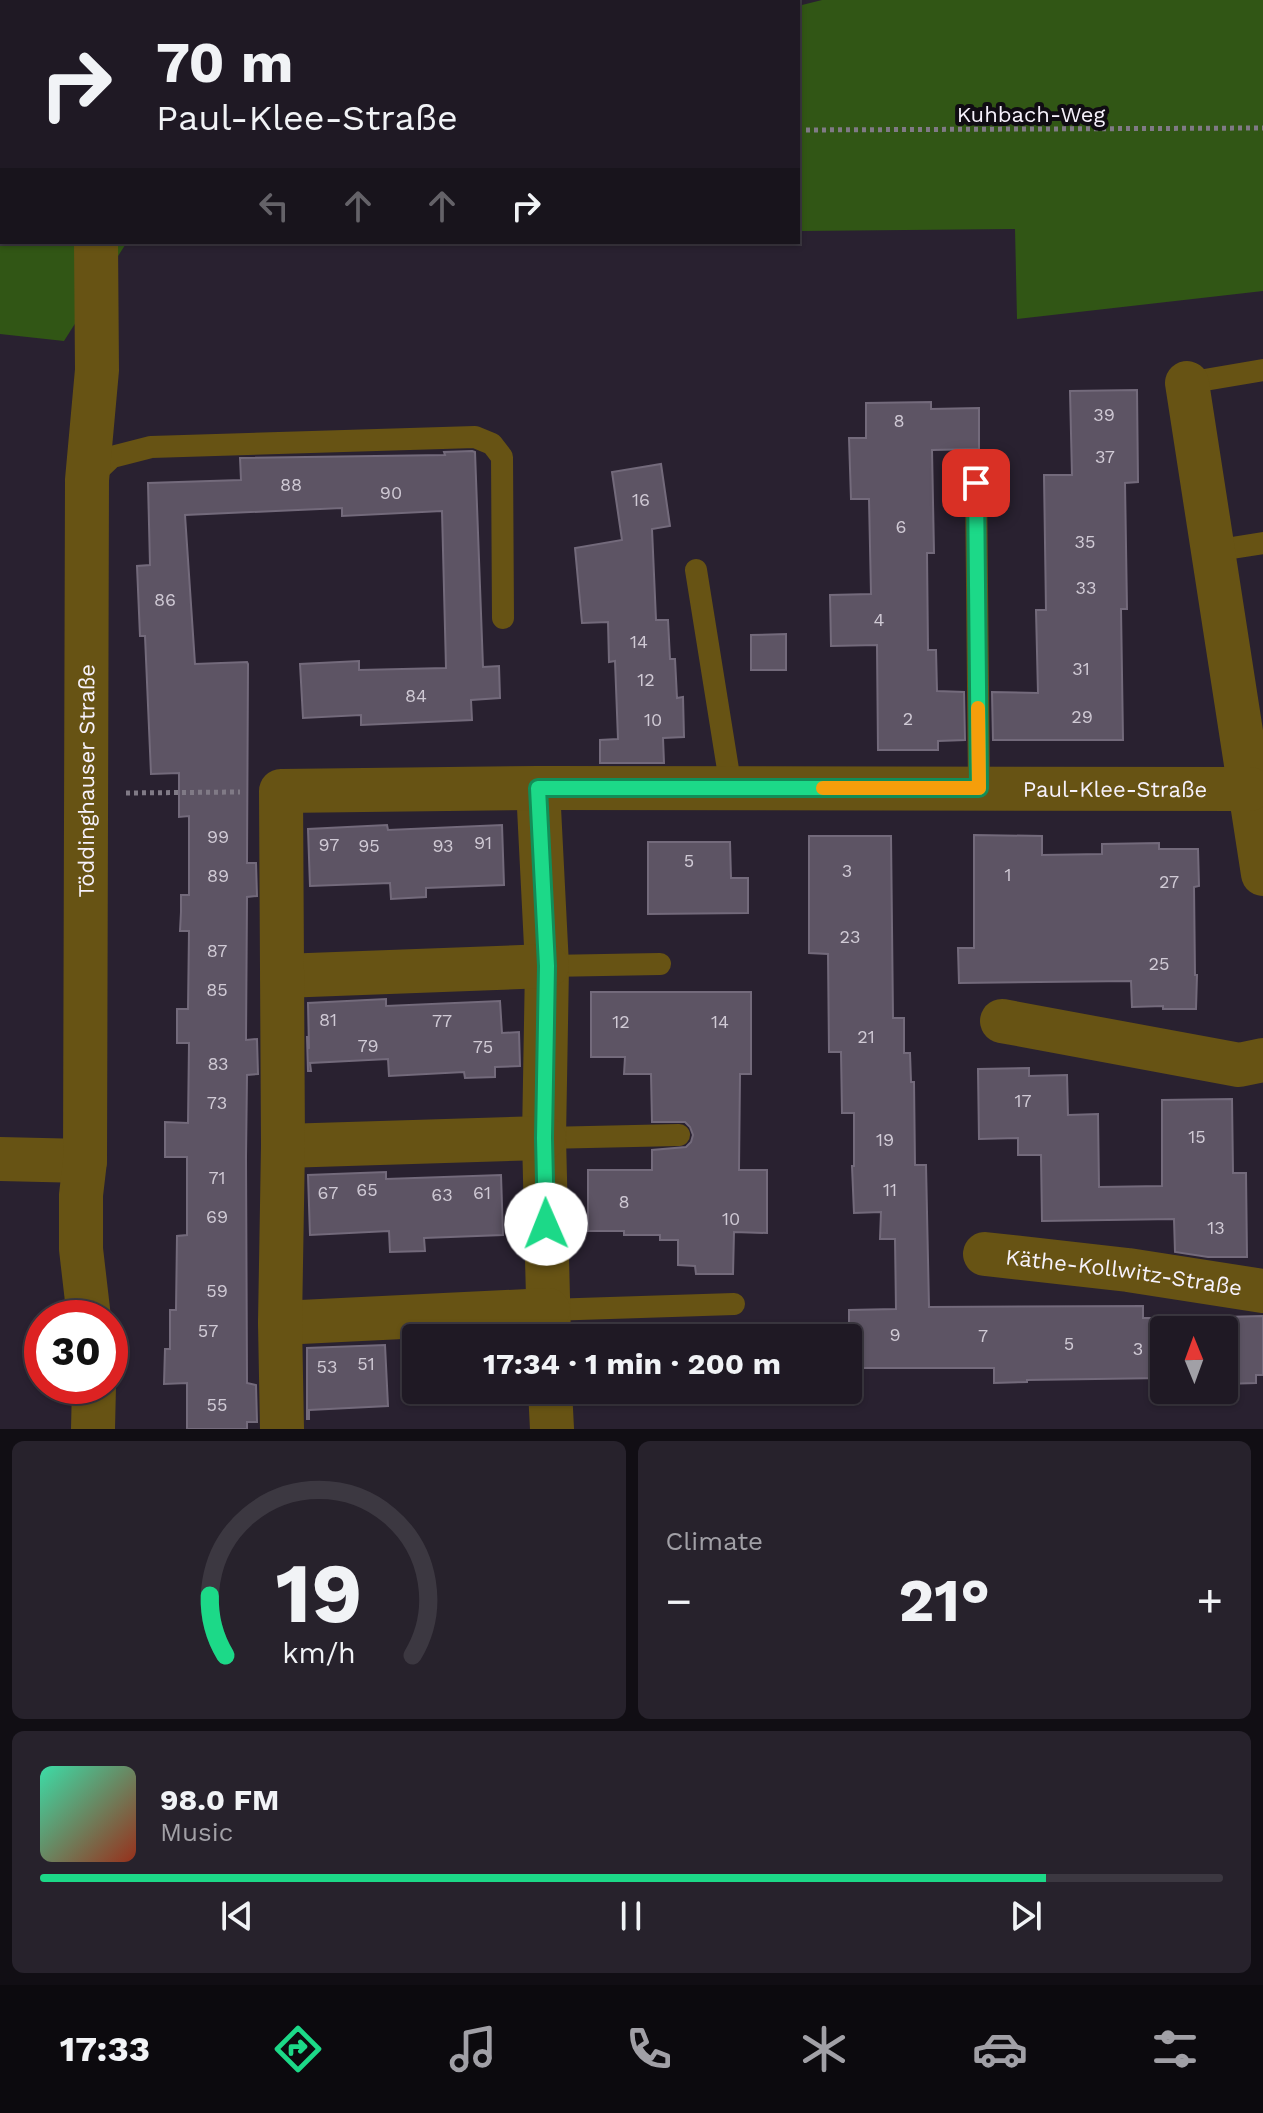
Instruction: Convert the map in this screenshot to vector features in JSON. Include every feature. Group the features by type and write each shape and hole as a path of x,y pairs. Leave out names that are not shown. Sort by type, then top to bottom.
{"street":[{"name":"Töddinghauser Straße","path":"87,1300 81,1249 81,1195 85,1161 87,480 97,370 96,244"},
{"path":"1187,383 1213,551 1251,716 1250,789 1263,874"},
{"path":"280,1323 548,1324 544,1138 547,966 538,788"},
{"name":"Paul-Klee-Straße","path":"281,791 538,788 1250,789"},
{"path":"281,791 282,1429"},
{"path":"282,976 547,966"},
{"path":"1002,1021 1239,1065 1263,1060"},
{"path":"283,1146 544,1138"},
{"path":"0,1159 85,1161"},
{"name":"Käthe-Kollwitz-Straße","path":"985,1254 1128,1270 1263,1291"},
{"path":"93,1429 94,1404"},
{"path":"551,1404 552,1429"}],"lane":[{"path":"1187,383 1263,370"},
{"path":"87,480 112,457 151,447 475,437 492,444 502,457 503,618"},
{"path":"976,483 979,788"},
{"path":"1213,551 1263,543"},
{"path":"696,570 731,788"},
{"path":"547,966 660,964"},
{"path":"544,1138 679,1135"},
{"path":"548,1324 734,1304"}],"path":[{"name":"Kuhbach-Weg","path":"800,130 1263,128"},
{"path":"85,793 281,791"}],"green space":[{"path":"822,0 1263,0 1263,291 1017,319 1015,229 800,231 800,6"},
{"path":"0,244 126,244 64,341 0,334"}],"building":[{"path":"1137,390 1138,482 1125,483 1127,609 1121,609 1123,740 993,740 992,692 1038,693 1036,610 1046,610 1044,475 1072,475 1070,391"},
{"path":"931,402 931,409 979,408 979,449 932,450 934,553 927,553 928,650 936,650 937,691 964,692 965,740 938,741 938,750 878,750 877,645 831,646 830,595 871,594 869,499 851,499 849,438 866,438 866,403"},
{"path":"444,452 475,452 483,667 499,666 500,698 471,700 472,720 361,725 361,715 303,718 300,664 359,661 359,670 446,668 442,511 342,516 342,508 185,515 195,664 248,664 247,863 256,863 257,896 247,897 246,1040 257,1039 258,1074 247,1075 246,1157 247,1383 256,1385 257,1422 247,1422 247,1429 187,1429 187,1383 164,1384 165,1349 170,1349 170,1310 176,1310 177,1236 187,1235 187,1157 165,1157 165,1122 188,1123 189,1043 177,1043 177,1009 188,1009 189,931 180,931 181,895 189,895 189,816 179,817 179,773 151,774 145,636 140,636 137,566 150,565 148,483 241,480 240,458 445,455"},
{"path":"661,464 670,526 652,529 656,620 668,620 670,659 675,659 677,698 683,697 684,737 663,738 664,763 600,763 600,740 618,739 615,661 609,662 608,622 582,623 575,548 622,540 612,472"},
{"path":"786,634 786,670 751,670 751,635"},
{"path":"387,825 388,830 502,825 504,885 426,888 426,897 391,899 390,883 310,886 308,829"},
{"path":"974,835 1042,836 1042,855 1102,854 1102,844 1159,843 1159,849 1198,849 1199,886 1194,887 1196,1009 1132,1007 1131,981 959,983 958,948 974,948"},
{"path":"809,836 891,836 893,1018 904,1018 904,1053 910,1053 911,1082 914,1082 915,1165 926,1165 929,1307 1143,1306 1143,1318 1150,1318 1150,1378 994,1383 994,1368 862,1368 862,1324 849,1324 849,1310 896,1309 895,1239 880,1239 881,1212 854,1213 854,1113 842,1113 841,1052 829,1052 828,954 809,953"},
{"path":"648,842 730,842 731,878 748,878 748,913 648,914"},
{"path":"591,992 751,992 751,1074 740,1074 739,1170 767,1170 767,1233 734,1232 733,1274 696,1274 695,1266 678,1265 678,1240 660,1240 660,1235 624,1235 624,1231 588,1231 588,1170 652,1170 652,1150 686,1147 693,1135 685,1122 652,1122 651,1074 624,1074 625,1057 591,1057"},
{"path":"386,999 386,1006 500,1001 502,1033 519,1032 520,1066 495,1067 495,1077 465,1078 464,1072 389,1076 388,1059 310,1063 311,1071 308,1071 308,1003"},
{"path":"1029,1068 1029,1076 1067,1075 1068,1115 1098,1114 1099,1187 1162,1186 1162,1100 1232,1099 1233,1173 1246,1173 1247,1257 1208,1257 1175,1252 1174,1219 1042,1221 1041,1155 1018,1155 1018,1138 979,1139 978,1069"},
{"path":"386,1172 386,1179 501,1175 503,1235 424,1238 425,1251 390,1252 389,1231 310,1235 308,1175"},
{"path":"1263,1316 1263,1375 1256,1375 1256,1383 1238,1384 1238,1317"},
{"path":"385,1345 388,1406 309,1410 307,1419 307,1348"}],"slow traffic":[{"path":"823,788 979,788 978,708"}],"route":[{"path":"546,1224 547,966 538,788 979,788 976,483"}]}
